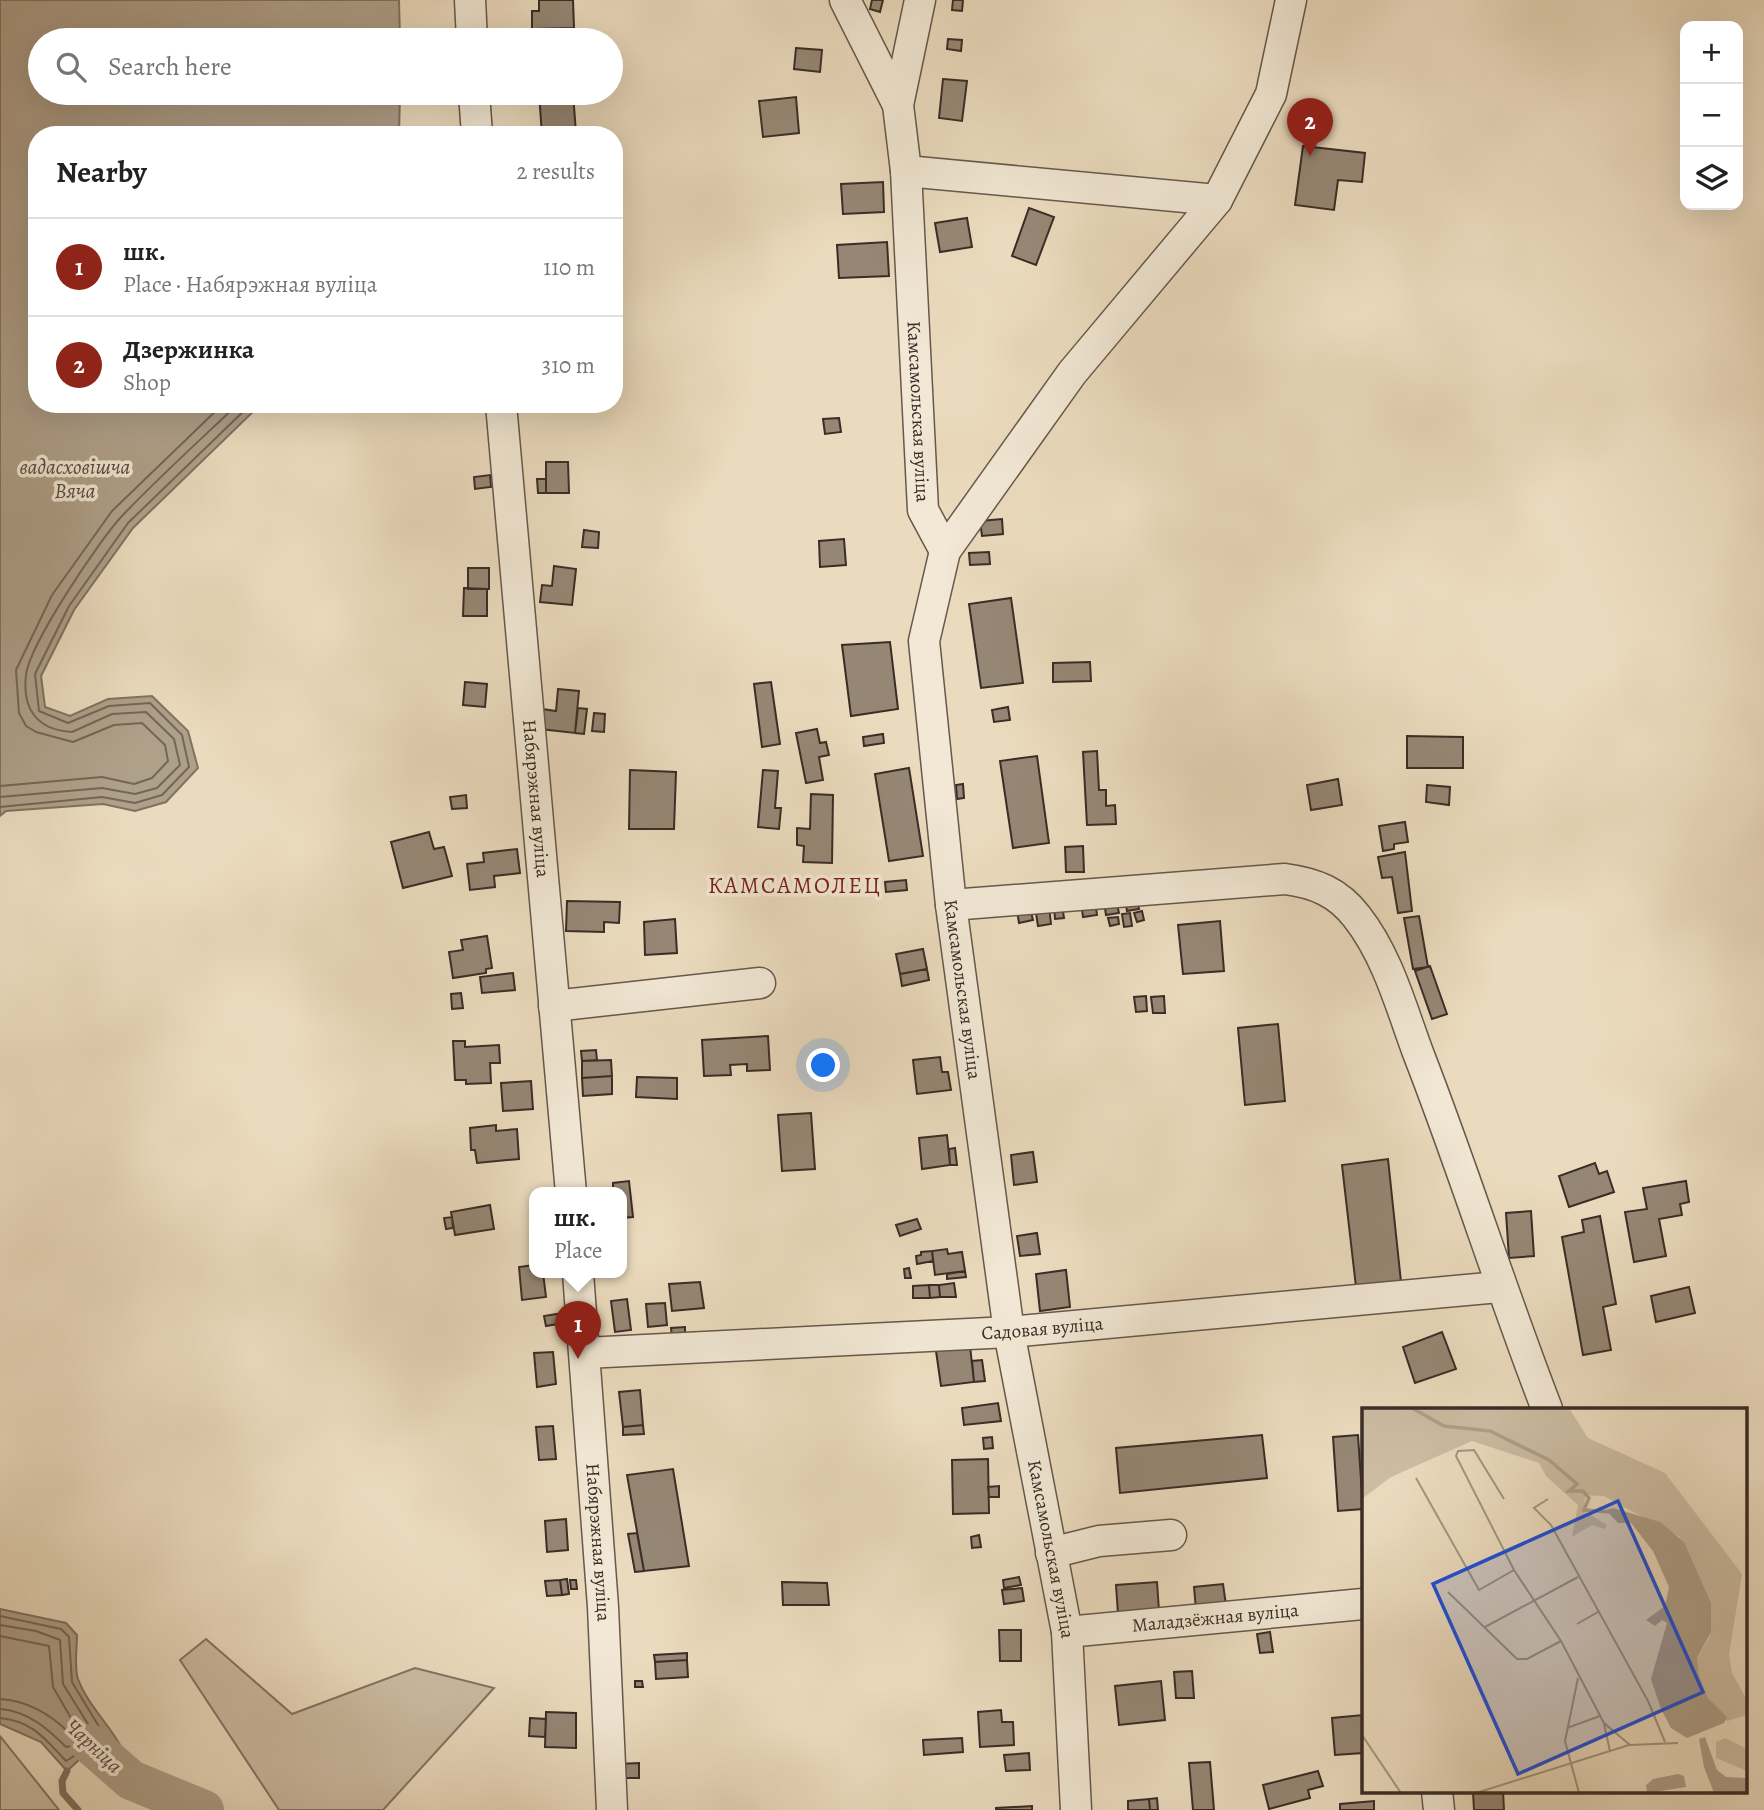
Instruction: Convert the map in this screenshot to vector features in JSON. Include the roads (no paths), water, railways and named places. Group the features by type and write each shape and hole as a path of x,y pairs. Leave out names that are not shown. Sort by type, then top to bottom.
{"street":[{"path":"470,0 471,28"},
{"path":"845,0 898,105"},
{"path":"898,105 920,0"},
{"path":"945,551 1072,373 1217,200 1271,94 1291,0"},
{"path":"475,105 476,126"},
{"name":"Камсамольская вуліца","path":"898,105 906,171 923,510 945,551 924,641 951,905 1009,1332 1067,1632 1076,1810"},
{"path":"906,171 1217,200"},
{"name":"Набярэжная вуліца","path":"502,413 569,1187"},
{"path":"951,905 1285,879 1312,883 1338,897 1357,917 1380,951 1447,1130 1500,1287 1547,1408"},
{"path":"554,1006 760,983"},
{"name":"Набярэжная вуліца","path":"578,1278 603,1607 612,1810"},
{"name":"Садовая вуліца","path":"585,1353 1009,1332 1500,1287"},
{"path":"1051,1553 1099,1541 1171,1535"},
{"name":"Маладзёжная вуліца","path":"1067,1632 1362,1604"},
{"path":"1437,1792 1439,1810"}],"water":[{"name":"вадасховішча Вяча","path":"0,0 399,0 400,28 28,28 28,105 400,105 399,126 28,126 28,413 252,413 133,528 74,610 41,676 45,707 70,716 108,699 152,696 188,731 198,768 166,802 135,811 103,804 6,811 0,816"},
{"path":"0,1609 66,1623 77,1635 78,1679 124,1752 131,1780 93,1759 81,1758 67,1771 41,1742 0,1724"}],"waterway":[{"name":"Чарніца","path":"90,1744 131,1780 204,1810"},
{"path":"67,1771 62,1781 63,1793 78,1810"}],"place":[{"name":"Дзержинка","path":"1310,156"},
{"name":"шк.","path":"578,1359"}],"district":[{"name":"КАМСАМОЛЕЦ","path":"795,885"}]}
